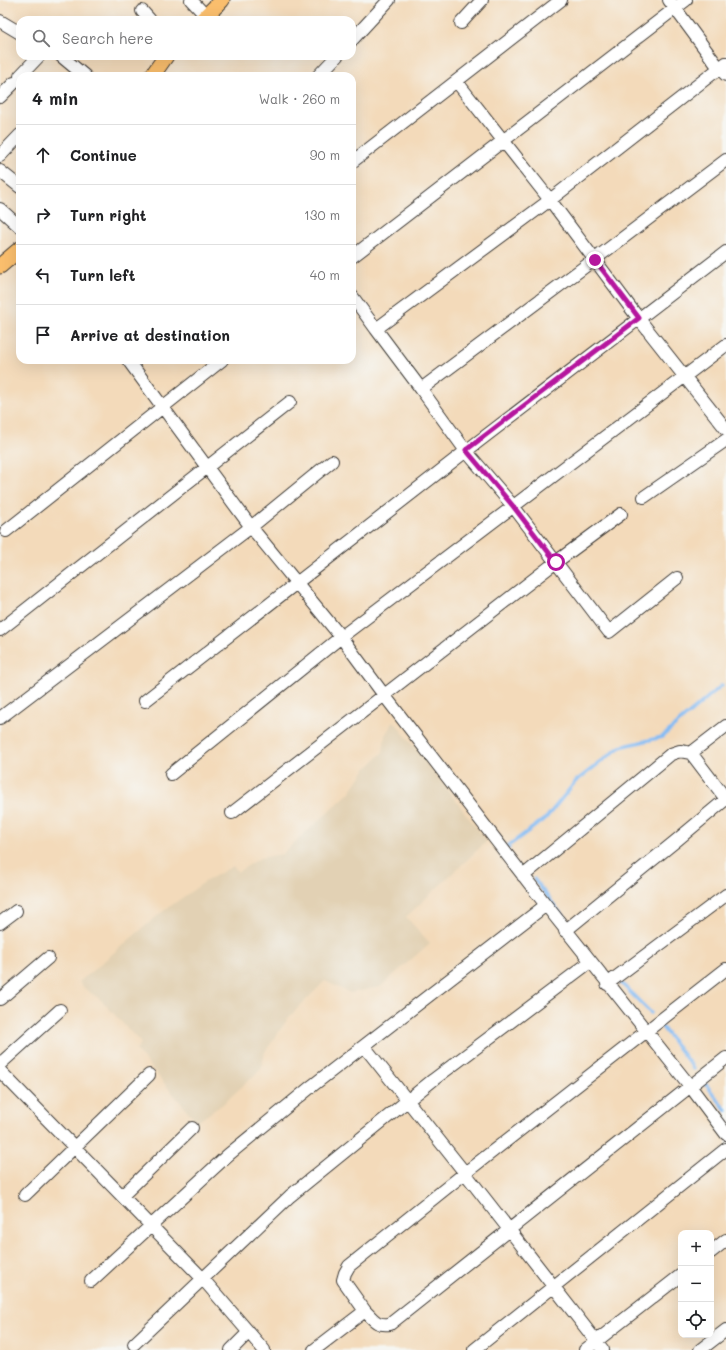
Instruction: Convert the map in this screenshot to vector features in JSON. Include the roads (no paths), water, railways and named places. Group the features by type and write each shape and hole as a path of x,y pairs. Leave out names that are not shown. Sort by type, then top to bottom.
{"main road":[{"path":"206,16 222,0"},
{"path":"155,72 163,60"},
{"path":"0,266 16,252"}],"street":[{"path":"191,0 203,16"},
{"path":"356,36 389,0"},
{"path":"461,23 482,0"},
{"path":"356,159 562,0"},
{"path":"356,254 504,140 672,5 686,0"},
{"path":"376,329 724,68 672,5"},
{"path":"142,11 146,16"},
{"path":"0,21 16,31"},
{"path":"26,72 36,60"},
{"path":"66,60 80,72"},
{"path":"322,72 333,60"},
{"path":"457,82 504,140 639,318 726,429"},
{"path":"0,97 16,84"},
{"path":"0,156 16,139"},
{"path":"421,389 595,260 726,160"},
{"path":"0,171 16,184"},
{"path":"0,210 16,224"},
{"path":"145,701 466,450 726,252"},
{"path":"356,302 466,450 513,506 609,632 677,578"},
{"path":"171,774 341,637 726,346"},
{"path":"131,364 251,527 341,637 565,931 690,1086 726,1134"},
{"path":"6,531 217,364"},
{"path":"0,630 290,402"},
{"path":"644,497 726,440"},
{"path":"0,718 251,527 332,461"},
{"path":"232,813 556,562 621,514"},
{"path":"523,876 672,754 680,752 691,753 726,726"},
{"path":"565,931 726,799 691,753"},
{"path":"608,984 726,895"},
{"path":"91,1281 228,1155 312,1086 546,905"},
{"path":"0,923 16,911"},
{"path":"0,999 48,958"},
{"path":"134,1344 290,1196 408,1101 590,962"},
{"path":"726,969 465,1173 349,1266 343,1280 365,1311 376,1322 382,1326 390,1324 726,1058"},
{"path":"0,1064 60,1010"},
{"path":"364,1046 600,1345"},
{"path":"0,1071 203,1278 248,1333 264,1350"},
{"path":"25,1195 149,1076"},
{"path":"123,1195 192,1128"},
{"path":"474,1350 726,1149"},
{"path":"714,1250 726,1240"},
{"path":"585,1350 600,1345 678,1278"},
{"path":"314,1350 365,1311"},
{"path":"700,1350 726,1330"},
{"path":"231,1350 248,1333"}],"waterway":[{"path":"509,848 508,846 546,818 576,781 620,747 662,737 722,685"},
{"path":"534,879 565,919"},
{"path":"621,983 651,1013"},
{"path":"662,1027 694,1069"},
{"path":"704,1082 726,1110"}]}
